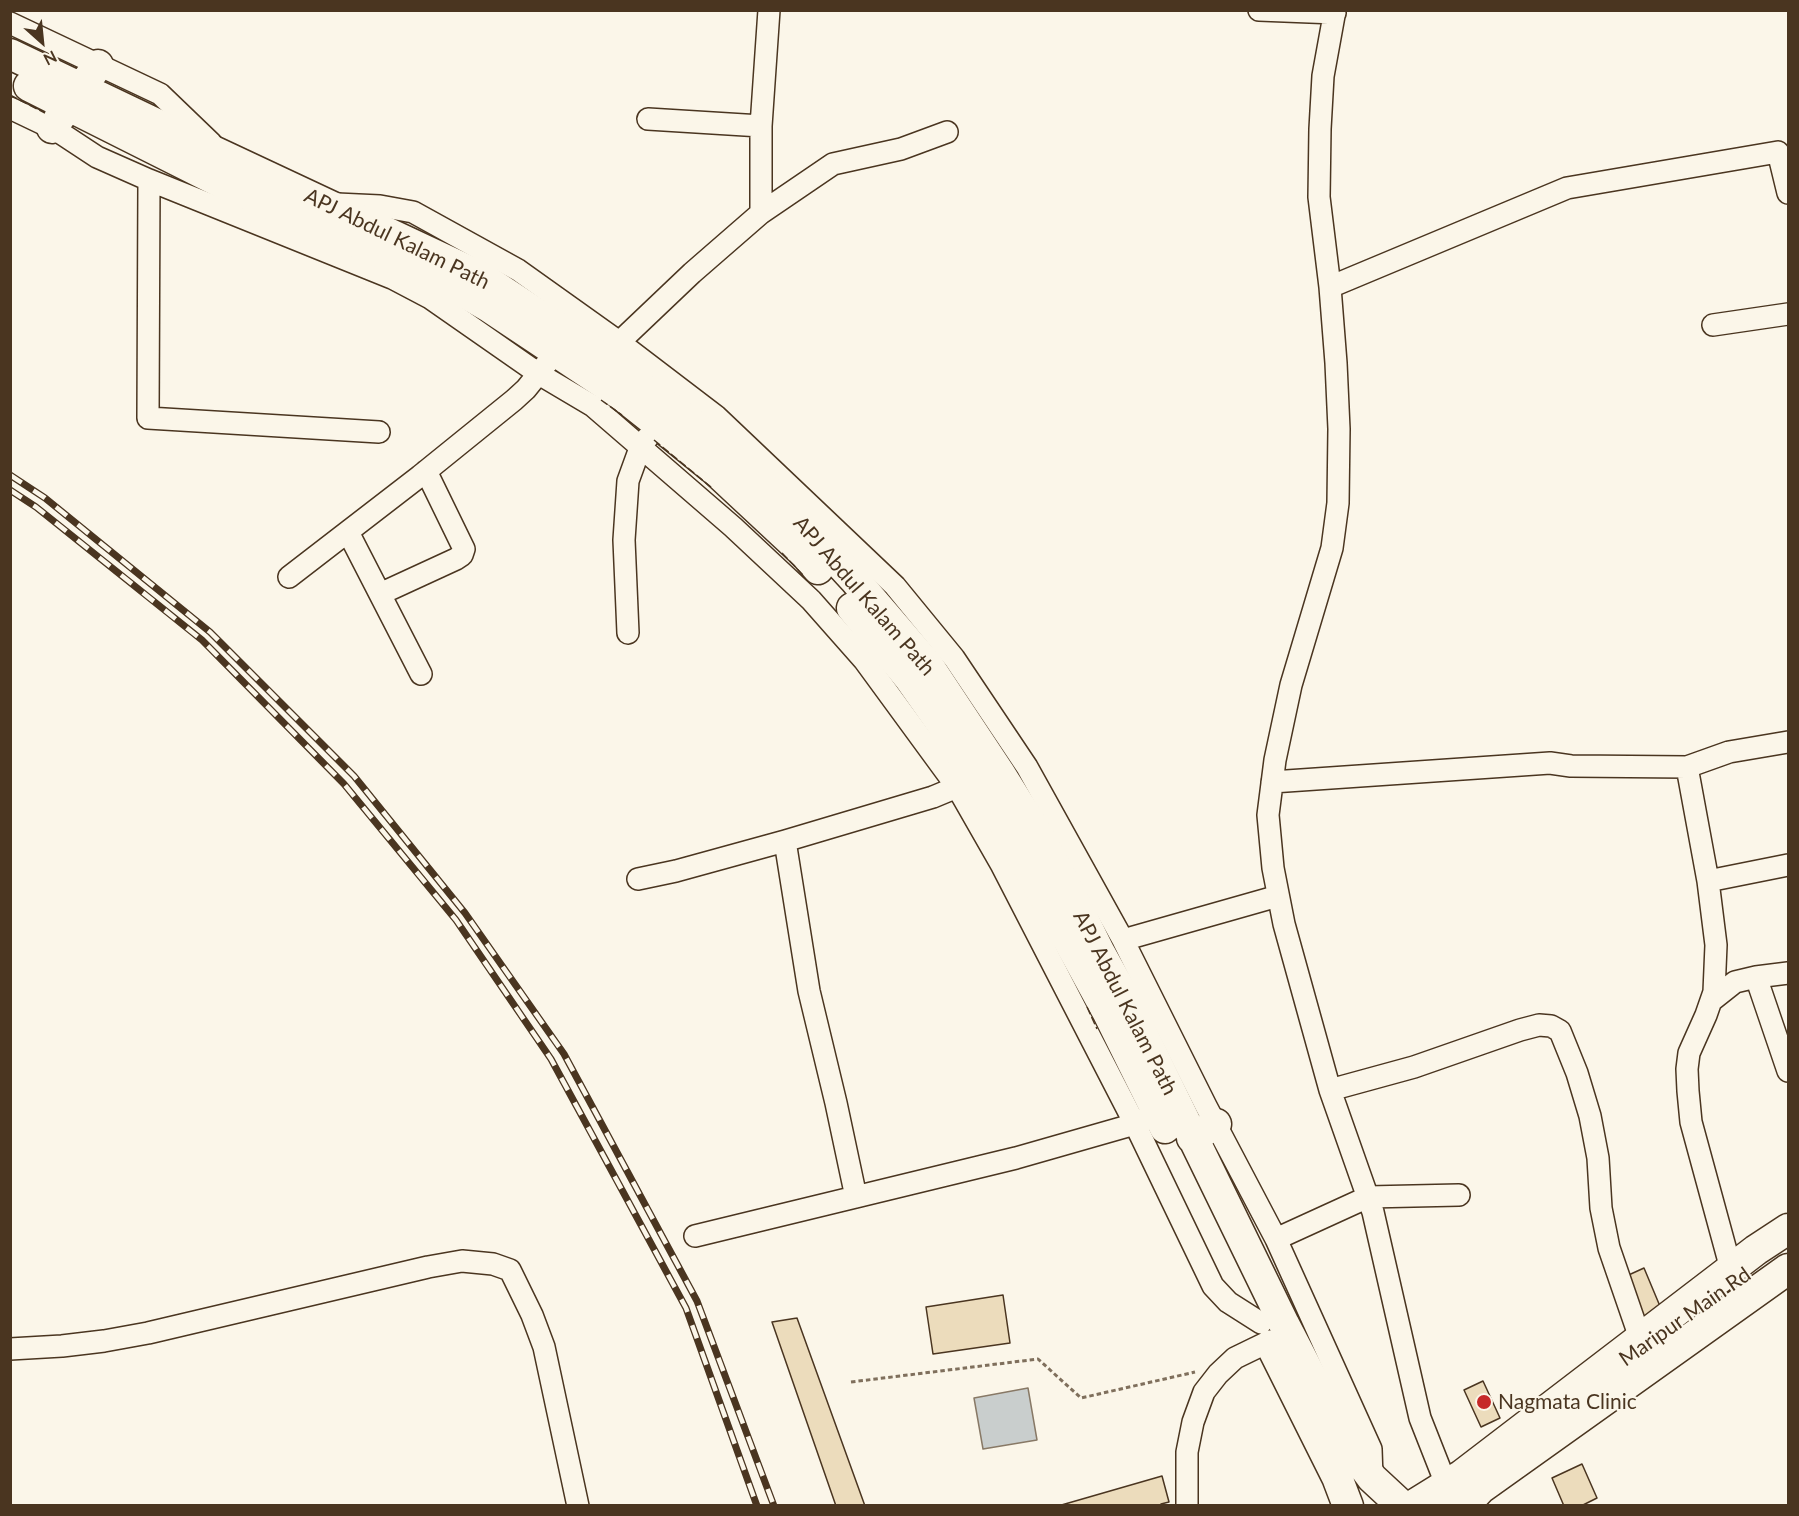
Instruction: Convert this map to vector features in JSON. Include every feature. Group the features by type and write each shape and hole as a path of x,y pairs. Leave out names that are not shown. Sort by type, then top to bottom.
{"highway":[{"name":"APJ Abdul Kalam Path","path":"10,54 75,97 194,156 228,186 367,258 446,282 489,306 554,353 624,396 716,471 804,554 873,653 910,679 929,706 966,782 999,814 1108,1013 1146,1119 1265,1332 1337,1476 1348,1506"},
{"name":"APJ Abdul Kalam Path","path":"10,78 75,97"},
{"name":"APJ Abdul Kalam Path","path":"194,156 227,158 480,276 554,353 611,350 794,514 854,579 928,665 1016,774 1042,841 1077,906 1111,945 1124,996 1204,1131 1319,1392 1347,1443 1372,1478 1402,1505"},
{"path":"1451,1498 1471,1468 1756,1250 1788,1229"},
{"path":"1402,1505 1451,1498 1481,1488 1788,1269"}],"main road":[{"name":"Maripur Main Rd","path":"1451,1498 1622,1361 1788,1244"}],"street":[{"path":"761,213 761,126 769,10"},
{"path":"1259,10 1335,12 1323,76 1319,197 1336,363 1338,503 1332,548 1291,685 1275,760 1268,815 1273,868 1284,924 1330,1090 1373,1212 1420,1418 1451,1498"},
{"path":"10,23 75,97 97,157 148,180 367,258"},
{"path":"10,108 75,97 160,94 227,158"},
{"path":"648,119 761,126"},
{"path":"324,203 380,206 413,212 518,270 611,350 692,273 761,213 833,164 901,149 947,132"},
{"path":"1330,287 1567,188 1778,152 1788,193"},
{"path":"148,180 148,418 379,432"},
{"path":"1713,325 1788,314"},
{"path":"290,577 513,400 554,353 593,406 733,527 811,600 873,653"},
{"path":"628,633 625,528 628,481 640,448 658,423"},
{"path":"380,594 462,555 464,549 426,471"},
{"path":"348,532 422,674"},
{"path":"1272,782 1550,763 1571,766 1687,766 1729,752 1788,742"},
{"path":"1687,766 1708,881 1716,945 1714,992 1689,1053 1688,1091 1696,1143 1731,1269"},
{"path":"638,879 785,841 933,797 966,782"},
{"path":"785,841 809,991 836,1103 855,1197"},
{"path":"1708,881 1788,865"},
{"path":"1111,945 1278,896"},
{"path":"1711,1001 1735,982 1788,973"},
{"path":"1756,977 1788,1064"},
{"path":"1330,1090 1414,1066 1520,1030 1551,1026 1560,1031 1577,1073 1590,1116 1598,1158 1601,1208 1609,1248 1640,1338"},
{"path":"694,1236 1016,1158 1146,1119"},
{"path":"1204,1131 1276,1239 1371,1449 1372,1478"},
{"path":"1276,1239 1368,1197 1458,1195"},
{"path":"10,1349 83,1344 148,1333 462,1261 493,1264 510,1270 532,1315 544,1347 578,1506"},
{"path":"1187,1506 1187,1452 1193,1422 1204,1392 1218,1374 1265,1332"}],"path":[{"path":"851,1382 1038,1359 1081,1398 1193,1372 1218,1374"}],"shaded area":[{"path":"1028,1388 1037,1440 983,1449 974,1398"}],"building":[{"path":"1644,1268 1662,1311 1640,1320 1622,1278"},
{"path":"1003,1295 1010,1343 933,1354 926,1307"},
{"path":"797,1318 865,1506 836,1506 772,1322"},
{"path":"1483,1381 1500,1418 1481,1427 1464,1390"},
{"path":"1582,1464 1597,1498 1581,1506 1564,1506 1552,1478"},
{"path":"1162,1476 1169,1502 1161,1506 1058,1506"}],"railway":[{"path":"10,475 45,498 210,632 354,776 465,913 564,1054 697,1301 774,1506"},
{"path":"10,490 36,507 202,640 344,784 456,920 551,1059 686,1308 757,1506"}],"fence":[{"path":"10,95 45,113"},
{"path":"601,400 622,415"},
{"path":"654,440 712,488"},
{"path":"782,553 803,575"},
{"path":"1087,1007 1097,1029"}],"place":[{"name":"Nagmata Clinic","path":"1484,1402"}]}
